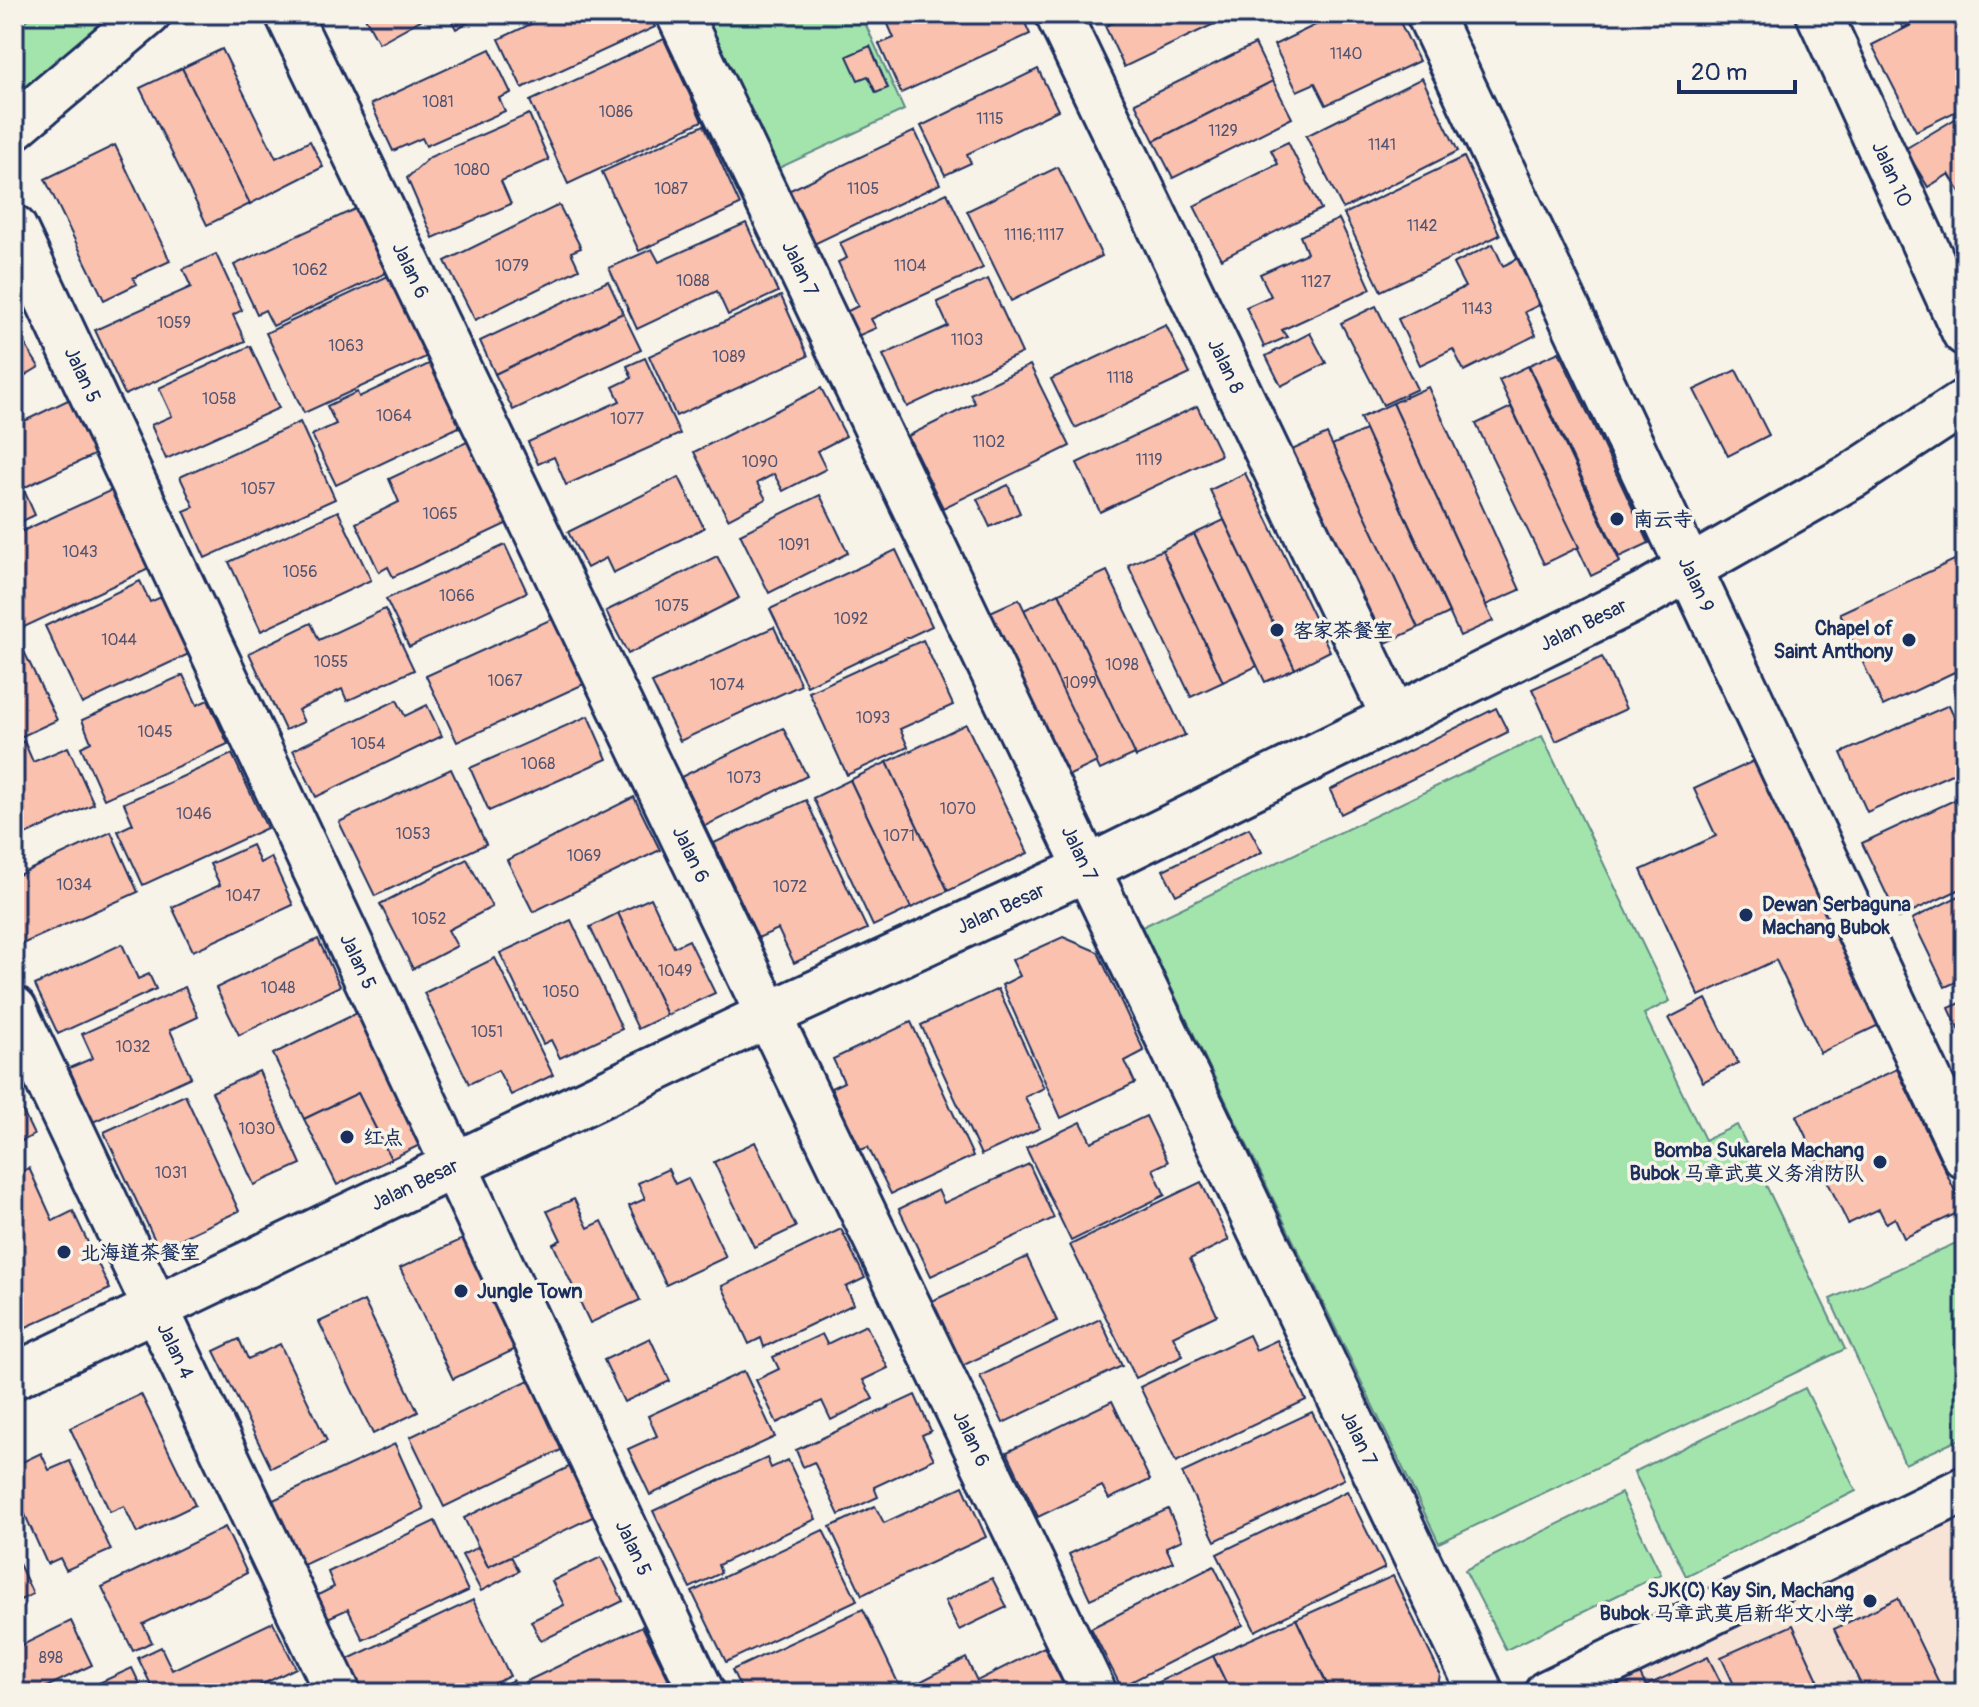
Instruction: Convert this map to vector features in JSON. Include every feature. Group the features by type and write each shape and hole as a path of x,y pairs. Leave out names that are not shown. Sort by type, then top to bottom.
{"street":[{"path":"14,127 148,14"},
{"name":"Jalan 6","path":"288,14 1094,1693"},
{"name":"Jalan 7","path":"679,14 1481,1693"},
{"name":"Jalan 8","path":"1058,14 1394,717"},
{"name":"Jalan 9","path":"1429,14 1965,1156"},
{"name":"Jalan 10","path":"1819,14 1965,333"},
{"name":"Jalan 5","path":"14,228 702,1693"},
{"name":"Jalan Besar","path":"14,1376 768,1015 1086,869 1690,570 1852,476 1965,402"},
{"name":"Jalan 4","path":"14,1009 338,1693"},
{"path":"1547,1693 1965,1489"}],"shaded area":[{"name":"SJK(C) Kay Sin, Machang Bubok 马章武莫启新华文小学","path":"1965,1509 1965,1693 1584,1693"}],"green space":[{"path":"33,14 120,14 14,105 14,32"},
{"path":"705,14 861,14 904,110 777,169"},
{"path":"1542,736 1670,1001 1644,1014 1705,1140 1737,1125 1845,1349 1439,1543 1142,927"},
{"path":"1965,1239 1965,1437 1905,1464 1830,1299"},
{"path":"1805,1388 1856,1491 1686,1576 1634,1472"},
{"path":"1621,1493 1661,1574 1506,1650 1465,1570"}],"building":[{"path":"363,14 422,14 424,18 379,43"},
{"path":"448,14 484,14 456,29"},
{"path":"552,14 649,14 655,27 522,88 499,39"},
{"path":"887,14 1021,14 1030,34 901,93 879,44 894,38 884,15"},
{"path":"1131,14 1212,14 1216,23 1124,67 1105,26"},
{"path":"1246,14 1276,14 1251,26"},
{"path":"1338,14 1396,14 1419,61 1326,105 1315,83 1297,91 1274,45"},
{"path":"1895,14 1927,14 1903,28"},
{"path":"1933,14 1965,14 1965,107 1916,131 1872,45"},
{"path":"664,39 702,121 568,184 530,101"},
{"path":"1255,44 1273,81 1154,141 1135,103"},
{"path":"870,46 888,88 876,93 868,76 858,80 847,56"},
{"path":"222,49 276,158 310,141 323,167 250,204 182,68"},
{"path":"490,49 511,93 499,98 505,111 426,146 422,138 393,151 371,104"},
{"path":"182,68 250,204 207,225 140,88"},
{"path":"1038,69 1058,110 967,154 971,163 945,175 921,126"},
{"path":"1422,78 1458,151 1343,209 1306,136"},
{"path":"1273,81 1292,118 1173,178 1154,141"},
{"path":"1965,113 1965,200 1949,174 1928,187 1905,149"},
{"path":"529,114 549,160 501,181 511,204 433,238 407,178 430,157"},
{"path":"704,125 740,205 639,251 602,172"},
{"path":"915,131 940,184 812,245 786,192"},
{"path":"1288,142 1321,209 1221,259 1194,206 1278,164 1271,150"},
{"path":"115,145 170,261 133,278 137,284 104,300 45,179"},
{"path":"1464,157 1500,235 1381,291 1344,214"},
{"path":"1058,167 1102,256 1011,301 967,211"},
{"path":"947,193 983,268 871,319 876,328 853,338 842,314 858,306 838,262 847,258 840,243"},
{"path":"559,205 581,248 571,252 579,269 475,320 445,261"},
{"path":"355,209 386,273 273,326 265,310 257,314 234,265"},
{"path":"1339,219 1371,289 1282,330 1287,337 1264,347 1246,307 1271,296 1260,274 1307,253 1300,236"},
{"path":"746,223 778,292 728,315 717,291 637,329 609,268 652,249 659,262"},
{"path":"1493,244 1503,266 1518,258 1541,304 1525,312 1536,335 1464,371 1453,349 1420,365 1398,319 1465,287 1453,264"},
{"path":"216,254 242,310 233,315 245,341 125,395 95,330 191,287 183,269"},
{"path":"388,276 426,357 304,413 266,333"},
{"path":"988,279 1022,353 907,407 883,355 948,326 937,302"},
{"path":"608,281 623,313 495,374 480,341"},
{"path":"781,296 808,356 676,416 649,356"},
{"path":"1376,306 1417,389 1383,405 1341,323"},
{"path":"623,313 641,350 513,410 495,374"},
{"path":"1166,325 1190,374 1075,428 1051,379"},
{"path":"14,327 39,367 14,382"},
{"path":"1310,333 1326,363 1281,386 1266,356"},
{"path":"250,346 279,408 166,459 151,425 172,416 159,388"},
{"path":"1559,352 1649,543 1619,557 1529,365"},
{"path":"645,358 680,434 566,485 554,457 538,464 528,442 620,401 613,387 632,378 627,366"},
{"path":"431,363 461,426 336,485 312,435 336,424 327,406 357,392 359,397"},
{"path":"1030,365 1070,446 943,508 908,436 975,403 970,394"},
{"path":"1528,366 1620,562 1591,576 1499,380"},
{"path":"1736,370 1769,435 1728,456 1694,390"},
{"path":"1428,387 1520,590 1486,605 1393,403"},
{"path":"821,388 846,436 817,451 826,469 783,491 774,474 757,483 766,499 728,519 694,452"},
{"path":"70,399 96,454 23,488 35,515 14,525 14,426"},
{"path":"1393,403 1493,621 1460,636 1360,418"},
{"path":"1197,406 1221,455 1100,512 1077,463"},
{"path":"1511,407 1579,547 1544,564 1476,424"},
{"path":"300,422 335,499 205,558 184,511 194,507 180,477"},
{"path":"1365,430 1449,613 1418,628 1332,445"},
{"path":"1327,434 1418,628 1386,643 1372,614 1365,617 1301,480 1305,478 1292,450"},
{"path":"469,441 508,523 393,577 388,567 379,572 356,523 399,502 389,479"},
{"path":"1245,473 1330,651 1295,669 1210,490"},
{"path":"679,477 704,528 613,573 606,558 587,568 568,532"},
{"path":"1008,485 1020,513 990,527 977,499"},
{"path":"116,488 153,567 22,628 14,611 14,535"},
{"path":"820,495 848,553 769,593 740,534"},
{"path":"338,511 371,580 261,631 229,562"},
{"path":"1224,520 1295,669 1265,682 1194,534"},
{"path":"1194,534 1257,666 1223,682 1162,550"},
{"path":"505,545 527,592 409,647 386,599"},
{"path":"896,550 932,626 807,686 770,609"},
{"path":"1162,550 1223,682 1191,697 1128,565"},
{"name":"Chapel of Saint Anthony","path":"1965,555 1965,667 1883,706 1840,613"},
{"path":"717,556 739,598 628,654 606,611"},
{"path":"1107,571 1185,735 1136,757 1059,593"},
{"path":"140,581 150,602 166,595 193,652 82,704 45,626"},
{"path":"1059,593 1135,754 1100,770 1024,610"},
{"path":"1019,599 1097,762 1066,777 988,613"},
{"path":"385,609 414,670 347,701 342,689 298,710 304,722 285,730 249,653 311,623 319,640"},
{"path":"554,618 584,684 457,742 426,676"},
{"path":"774,627 801,685 680,741 652,683"},
{"path":"923,640 953,705 900,729 908,747 847,775 809,692"},
{"path":"19,641 57,720 14,740 14,643"},
{"path":"1602,657 1626,709 1556,741 1532,689"},
{"path":"183,675 197,705 208,700 228,744 104,799 81,747 91,742 82,720"},
{"path":"397,700 405,716 427,705 442,736 316,797 293,750"},
{"path":"1949,705 1965,740 1965,768 1867,812 1841,753"},
{"path":"1496,708 1508,732 1341,814 1330,790"},
{"path":"588,716 607,759 489,811 470,768"},
{"path":"966,724 1028,853 948,891 887,762"},
{"path":"783,728 807,776 705,826 681,777"},
{"path":"24,741 33,762 68,747 94,804 14,840 14,746"},
{"path":"232,754 267,828 143,885 118,831 133,824 124,803"},
{"name":"Dewan Serbaguna Machang Bubok","path":"1758,759 1881,1024 1820,1053 1776,960 1699,996 1641,870 1716,836 1694,789"},
{"path":"887,762 948,891 911,908 850,780"},
{"path":"451,769 486,844 375,896 339,822"},
{"path":"850,780 911,908 873,926 813,798"},
{"path":"1965,795 1965,887 1898,918 1862,843"},
{"path":"634,797 660,850 533,912 507,860"},
{"path":"806,800 867,929 794,963 778,929 758,938 714,843"},
{"path":"1249,828 1262,852 1176,895 1163,870"},
{"path":"111,832 138,892 20,945 14,931 14,877"},
{"path":"252,845 260,863 271,857 293,905 193,951 172,907 220,885 210,864"},
{"path":"467,859 492,907 448,930 457,946 413,969 380,904"},
{"path":"1965,893 1965,978 1945,987 1912,919"},
{"path":"651,898 674,947 689,940 715,993 667,1015 618,913"},
{"path":"618,913 667,1015 638,1029 590,927"},
{"path":"571,920 622,1029 560,1058 551,1040 543,1044 500,953"},
{"path":"1063,937 1098,952 1144,1051 1125,1061 1135,1083 1061,1118 1002,985 1020,976 1012,960"},
{"path":"318,939 340,986 239,1035 216,988"},
{"path":"122,944 138,979 149,974 156,989 58,1034 35,985"},
{"path":"495,958 553,1075 511,1095 498,1070 469,1084 424,993"},
{"path":"185,987 198,1017 170,1030 191,1077 93,1122 69,1068 93,1058 82,1034"},
{"path":"998,989 1044,1088 1025,1097 1040,1128 981,1155 921,1025"},
{"path":"1706,999 1738,1063 1703,1082 1669,1018"},
{"path":"1965,1001 1965,1043 1949,1008"},
{"path":"359,1012 424,1143 391,1159 358,1093 304,1119 273,1054"},
{"path":"911,1022 973,1156 891,1194 868,1147 861,1150 831,1088 844,1082 833,1059"},
{"name":"Bomba Sukarela Machang Bubok 马章武莫义务消防队","path":"1897,1069 1964,1210 1904,1238 1895,1218 1886,1223 1879,1209 1848,1224 1796,1116"},
{"path":"259,1071 301,1164 254,1185 212,1092"},
{"path":"14,1093 34,1135 14,1145"},
{"path":"358,1093 391,1159 337,1185 304,1119"},
{"path":"185,1095 239,1211 159,1249 104,1132"},
{"path":"1146,1116 1168,1162 1153,1169 1165,1195 1071,1241 1026,1148 1081,1122 1091,1142"},
{"path":"755,1142 796,1227 754,1247 714,1162"},
{"path":"1029,1164 1054,1218 931,1276 899,1209 938,1190 944,1203"},
{"path":"29,1168 53,1221 73,1211 110,1289 22,1329 14,1311 14,1175"},
{"path":"668,1169 675,1184 688,1178 726,1257 666,1285 629,1206 645,1199 638,1183"},
{"path":"1201,1182 1229,1240 1190,1259 1217,1315 1173,1336 1183,1356 1136,1378 1070,1245"},
{"path":"574,1199 588,1228 602,1221 640,1300 590,1323 553,1244 561,1240 547,1211"},
{"path":"841,1229 865,1278 846,1287 854,1304 764,1347 761,1338 749,1344 722,1286"},
{"path":"467,1237 520,1347 453,1379 400,1268"},
{"path":"1027,1257 1057,1321 962,1366 932,1301"},
{"path":"364,1301 418,1412 373,1434 319,1322"},
{"path":"1100,1319 1122,1366 1003,1423 980,1376"},
{"path":"866,1325 888,1368 863,1380 873,1399 831,1420 822,1401 777,1423 756,1380 779,1369 773,1357 822,1334 827,1344"},
{"path":"1249,1335 1256,1350 1277,1340 1306,1400 1176,1462 1140,1387"},
{"path":"650,1338 670,1381 624,1402 604,1360"},
{"path":"239,1339 248,1359 280,1344 327,1441 271,1468 214,1351"},
{"path":"744,1371 775,1437 650,1495 628,1449 657,1436 648,1416"},
{"path":"531,1379 565,1448 444,1507 410,1437"},
{"path":"141,1394 195,1505 137,1533 124,1506 110,1512 70,1428"},
{"path":"915,1395 931,1431 922,1435 934,1459 874,1487 878,1497 839,1515 814,1462 803,1467 796,1450"},
{"path":"1112,1401 1150,1480 1109,1499 1102,1486 1038,1517 1007,1452"},
{"path":"1312,1412 1344,1479 1215,1541 1182,1473"},
{"path":"395,1444 424,1509 301,1566 271,1501"},
{"path":"41,1453 49,1470 70,1461 111,1550 66,1570 60,1558 47,1564 14,1490 14,1466"},
{"path":"767,1458 771,1468 788,1460 816,1519 718,1565 721,1573 690,1588 653,1511"},
{"path":"579,1462 603,1512 488,1567 464,1518"},
{"path":"963,1486 986,1537 862,1595 830,1527 875,1506 884,1523"},
{"path":"1347,1491 1385,1568 1255,1631 1217,1554"},
{"path":"1168,1509 1182,1540 1166,1547 1173,1562 1090,1599 1069,1554"},
{"path":"435,1521 468,1591 363,1640 348,1609 328,1618 316,1596 334,1587 328,1572"},
{"path":"225,1527 247,1573 143,1624 152,1642 133,1651 102,1587"},
{"path":"823,1530 857,1600 726,1662 692,1592"},
{"path":"478,1547 488,1567 511,1556 519,1571 481,1591 462,1555"},
{"path":"14,1553 33,1594 14,1603"},
{"path":"601,1557 623,1601 541,1641 531,1621 564,1605 552,1581"},
{"path":"1214,1566 1243,1625 1121,1687 1091,1628"},
{"path":"1393,1576 1440,1674 1437,1693 1331,1693 1296,1619"},
{"path":"992,1578 1007,1607 959,1630 945,1601"},
{"path":"1898,1598 1944,1693 1865,1693 1834,1629"},
{"path":"473,1600 510,1676 474,1693 362,1693 346,1660"},
{"path":"863,1609 900,1687 886,1693 743,1693 732,1670"},
{"path":"1296,1619 1331,1693 1231,1693 1213,1656"},
{"path":"71,1621 92,1665 34,1693 14,1693 14,1649"},
{"path":"273,1622 296,1668 244,1693 155,1693 138,1658 161,1647 172,1670"},
{"path":"1793,1625 1824,1693 1738,1693 1721,1657"},
{"path":"642,1626 669,1680 643,1693 531,1693 525,1682"},
{"path":"1044,1647 1068,1693 911,1693 908,1688 966,1658 977,1681"},
{"path":"1213,1656 1231,1693 1135,1693"},
{"path":"1708,1657 1726,1693 1620,1693 1614,1679 1637,1668 1646,1686"},
{"path":"132,1668 144,1693 77,1693"},
{"path":"513,1680 519,1693 486,1693"}],"waterway":[{"path":"14,17 17,14"}],"place":[{"name":"南云寺","path":"1617,519"},
{"name":"客家茶餐室","path":"1277,630"},
{"name":"Chapel of Saint Anthony","path":"1909,640"},
{"name":"Dewan Serbaguna Machang Bubok","path":"1746,915"},
{"name":"红点","path":"347,1137"},
{"name":"Bomba Sukarela Machang Bubok 马章武莫义务消防队","path":"1880,1162"},
{"name":"北海道茶餐室","path":"64,1252"},
{"name":"Jungle Town","path":"461,1291"},
{"name":"SJK(C) Kay Sin, Machang Bubok 马章武莫启新华文小学","path":"1870,1601"}]}
